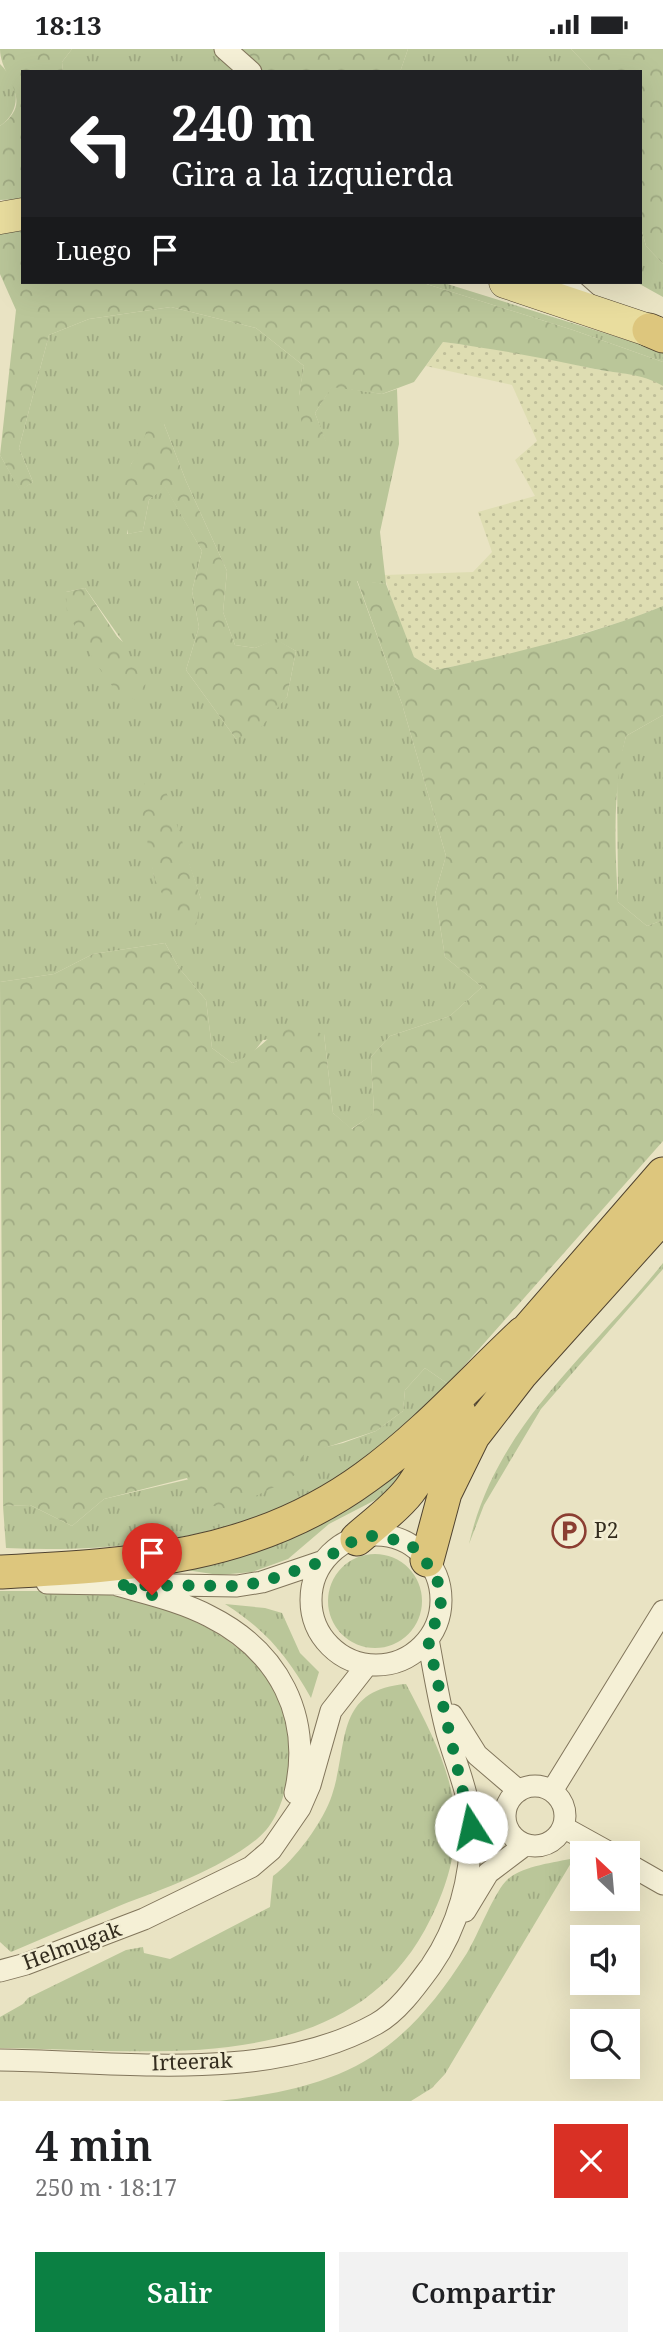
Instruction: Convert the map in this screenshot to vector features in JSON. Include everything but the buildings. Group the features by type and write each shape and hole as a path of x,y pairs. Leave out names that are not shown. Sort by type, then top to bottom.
{"highway":[{"path":"357,1539 397,1506 411,1488 445,1430 523,1333 663,1174"},
{"path":"427,1560 445,1493 458,1460 473,1436 521,1374 663,1216"},
{"path":"0,1572 155,1561 234,1542 286,1521 322,1504 384,1463 523,1333"}],"main road":[{"path":"0,218 21,214"},
{"path":"511,284 658,334"}],"street":[{"path":"225,49 249,70"},
{"path":"565,284 600,313"},
{"path":"620,1265 663,1241"},
{"path":"0,1580 237,1586 262,1582 324,1561 345,1544 372,1536 403,1541 427,1560 436,1575 441,1608 428,1640 411,1655 390,1664 367,1665 336,1652 316,1625 312,1592 324,1561"},
{"path":"117,1585 175,1602 208,1615 234,1630 259,1653 285,1687 299,1727 302,1756 285,1832"},
{"path":"552,1791 663,1611"},
{"path":"428,1640 471,1827 468,1872 460,1907 445,1946"},
{"name":"Helmugak","path":"0,1971 26,1964 144,1919 251,1867 285,1832 310,1785 331,1711 367,1665"},
{"path":"438,1689 463,1736 477,1755 519,1791"},
{"path":"445,1946 488,1873 525,1845 547,1843 563,1827 563,1807 552,1791 541,1787 519,1791 511,1798 505,1820 515,1839 525,1845"},
{"path":"563,1827 588,1841"},
{"path":"640,1871 663,1884"},
{"name":"Irteerak","path":"0,2060 223,2063 313,2049 378,2023 404,1999 445,1946"}],"green space":[{"path":"0,49 72,49 62,62 63,70 21,70 21,199 0,200 0,126 16,107 14,89"},
{"path":"72,49 237,49 261,70 63,70 62,62"},
{"path":"237,49 408,49 401,70 261,70"},
{"path":"408,49 571,49 591,70 401,70"},
{"path":"571,49 663,49 663,264 646,246 642,232 642,70 591,70"},
{"path":"0,64 11,79 16,96 12,112 0,126"},
{"path":"21,226 21,284 426,284 573,330 663,362 663,386 630,375 443,342 414,382 382,394 332,387 315,413 327,444 317,448 300,418 299,400 304,366 256,328 171,307 89,319 49,335 19,448 33,482 20,491 0,455 16,310 0,274 0,229"},
{"path":"642,232 646,246 663,264 663,297 640,284 642,284"},
{"path":"426,284 447,284 649,347 663,353 663,362 573,330"},
{"path":"171,307 256,328 304,366 299,395 326,443 315,413 332,386 382,394 397,389 399,444 380,532 386,584 357,581 402,704 446,856 435,894 445,957 482,987 450,1016 390,1036 371,1057 374,1114 351,1129 333,1113 324,1034 263,1040 250,1057 232,1063 212,1048 206,1000 179,968 165,943 93,954 54,974 0,982 0,455 20,490 33,482 19,448 49,335 89,319","holes":["164,424 186,481 227,571 223,612 235,645 255,648 276,640 296,651 287,697 236,739 186,670 199,627 192,591 202,551 165,486 149,500 143,531 127,534 131,464","85,588 123,642 66,592","150,845 188,861 201,899 154,878"]},
{"path":"443,342 525,353 599,370 646,376 663,386 663,606 630,619 519,653 435,670 414,657 400,627 384,575 473,572 492,552 478,512 535,496 515,460 537,441 512,385 426,366"},
{"path":"150,417 164,424 186,481 227,571 223,612 235,645 255,648 276,639 296,651 287,697 260,728 236,739 186,670 199,627 192,591 202,551 165,487 149,500 143,531 128,534 120,496 131,464 142,447"},
{"path":"357,580 386,584 414,657 435,670 550,643 663,606 663,715 626,736 618,777 616,839 618,902 647,926 663,920 663,1141 448,1384 425,1368 405,1390 403,1411 376,1431 303,1455 300,1470 289,1480 228,1509 200,1503 187,1478 104,1499 72,1526 30,1505 3,1506 0,982 54,974 93,954 165,943 179,968 206,1000 212,1048 232,1063 254,1051 287,1024 324,1034 333,1113 352,1129 374,1113 371,1057 390,1036 450,1016 482,987 445,957 435,894 446,856 402,704"},
{"path":"85,588 146,680 143,703 116,691 96,664 67,612 66,592"},
{"path":"663,715 663,920 647,926 618,902 617,771 626,736"},
{"path":"145,783 165,788 201,899 196,925 169,907 154,878 139,796"},
{"path":"663,1263 663,1269 541,1409 484,1505 469,1544 482,1501 500,1462 523,1427 549,1393"},
{"path":"425,1368 448,1384 366,1459 326,1485 284,1506 240,1522 148,1543 53,1549 6,1548 3,1506 30,1505 72,1526 104,1499 343,1443 376,1431 403,1411 405,1390"},
{"path":"407,1467 381,1497 329,1524 288,1559 252,1572 219,1575 186,1570 371,1492"},
{"path":"375,1554 393,1558 408,1568 418,1583 422,1601 418,1619 408,1634 393,1644 375,1648 357,1644 342,1634 332,1619 328,1601 332,1583 342,1568 357,1558"},
{"path":"0,1591 73,1592 117,1596 178,1614 207,1628 234,1645 257,1666 275,1691 287,1720 290,1753 288,1776 278,1811 257,1839 190,1878 11,1952 0,1942"},
{"path":"225,1604 265,1608 282,1613 300,1653 319,1672 311,1698 264,1634"},
{"path":"406,1684 446,1771 453,1798 455,1826 453,1854 445,1885 431,1918 396,1971 352,2008 300,2031 243,2045 182,2051 0,2048 0,2017 23,2004 28,1998 126,1950 143,1947 144,1953 170,1959 270,1907 273,1876 307,1840 328,1805 348,1723 355,1708 366,1697 383,1688"},
{"path":"570,1859 570,1865 445,2074 432,2088 411,2101 219,2101 300,2087 334,2076 392,2043 442,1989 467,1953 503,1885 515,1874"}],"place":[{"name":"P2","path":"569,1531"}],"route":[{"path":"152,1595 117,1585 237,1586 262,1582 324,1561 345,1544 372,1536 403,1541 416,1549 436,1575 440,1591 441,1608 428,1640 447,1732 461,1776 471,1827"}]}
